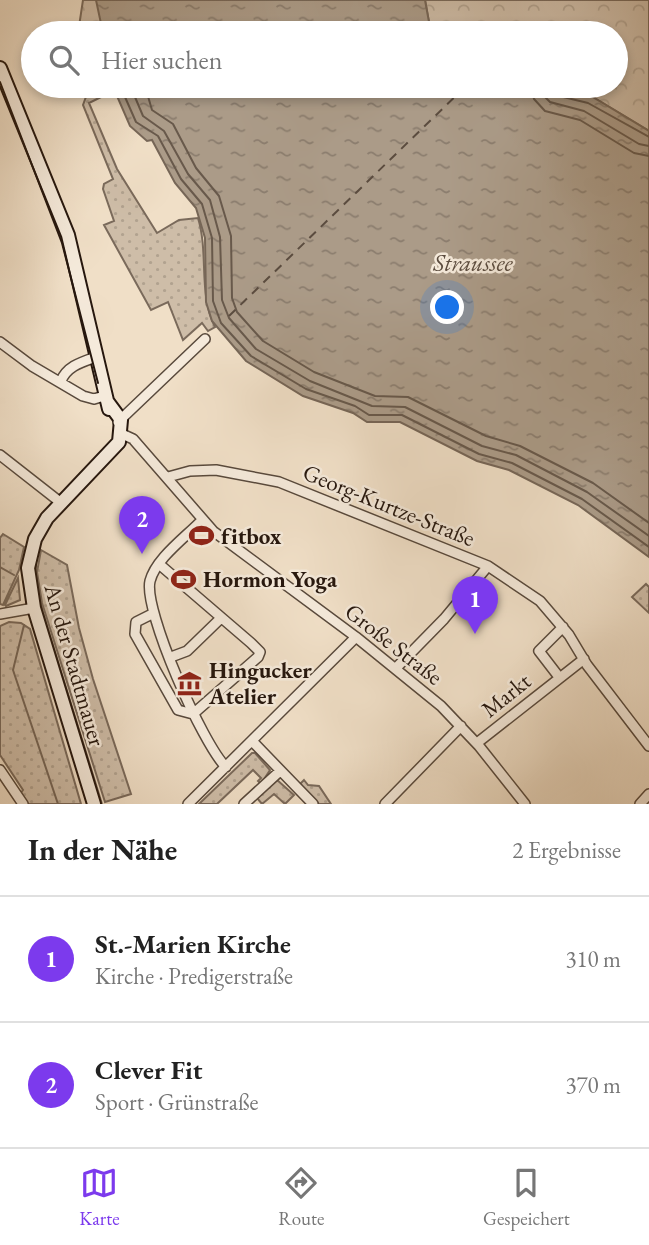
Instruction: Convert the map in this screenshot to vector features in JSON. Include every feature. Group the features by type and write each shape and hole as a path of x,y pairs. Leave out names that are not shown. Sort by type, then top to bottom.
{"street":[{"path":"0,68 68,235 105,399 119,426 205,339"},
{"path":"0,342 32,366 87,398 105,399"},
{"path":"61,381 76,364 96,356"},
{"name":"Große Straße","path":"119,426 168,477 202,520 396,668 461,726 525,804"},
{"name":"Große Straße","path":"119,426 134,434 136,441"},
{"name":"An der Stadtmauer","path":"94,804 34,608 27,568 35,539 60,502 117,445 119,426"},
{"path":"0,455 60,502"},
{"name":"Georg-Kurtze-Straße","path":"168,477 202,469 233,471 279,482 488,566 531,593 563,627 649,746"},
{"path":"202,520 159,564 149,589 154,613 193,714 226,767"},
{"path":"159,564 260,652 258,657 193,714"},
{"path":"396,668 488,566"},
{"path":"0,614 34,608"},
{"path":"154,613 136,622 135,634 175,707 193,714"},
{"path":"170,657 187,651 220,619"},
{"name":"Markt","path":"559,677 539,651 563,627"},
{"path":"188,804 356,637"},
{"name":"Markt","path":"477,743 584,659"},
{"path":"385,804 461,726"},
{"path":"253,741 313,804"},
{"path":"0,770 23,804"},
{"path":"244,804 280,771"},
{"path":"640,804 649,794"}],"green space":[{"path":"83,0 96,0 101,21 80,21"},
{"path":"425,0 649,0 649,131 594,98 628,98 628,21 429,21"},
{"path":"86,98 99,98 89,103 117,169 157,233 179,220 198,218 207,301 215,327 208,331 202,323 183,340 168,302 151,310 104,225 114,221 103,189 104,184 113,179 83,105"},
{"path":"3,534 24,547 19,570 3,605 0,604 0,538"},
{"path":"41,550 67,565 79,628 93,679 131,794 105,802 42,603 37,572"},
{"path":"35,560 42,610 102,804 39,610 33,570"},
{"path":"18,578 20,600 6,606 5,605"},
{"path":"646,584 649,587 649,613 632,597"},
{"path":"9,622 21,623 30,629 81,804 27,804 20,794 23,790 0,755 0,626"},
{"path":"252,753 270,770 261,784 258,781 261,778 253,770 217,804 199,804"},
{"path":"276,779 294,795 285,804 274,794 262,804 257,798"},
{"path":"304,780 308,785 319,786 331,804 319,804 300,784"}],"water":[{"path":"96,0 425,0 429,21 100,21"},
{"name":"Straussee","path":"118,98 594,98 649,131 649,557 578,505 509,470 477,461 400,422 367,422 353,413 303,396 246,361 212,321 206,302 205,238 196,208 175,183 152,140 147,141 130,126"}],"waterway":[{"path":"0,567 14,575"},
{"path":"24,625 13,670 58,804"}],"ferry route":[{"path":"229,316 454,98"}],"tram line":[{"path":"0,82 62,243 98,383"}],"place":[{"name":"fitbox","path":"201,536"},
{"name":"Clever Fit","path":"142,554"},
{"name":"Hormon Yoga","path":"183,579"},
{"name":"St.-Marien Kirche","path":"475,634"},
{"name":"Hingucker Atelier","path":"189,683"}]}
